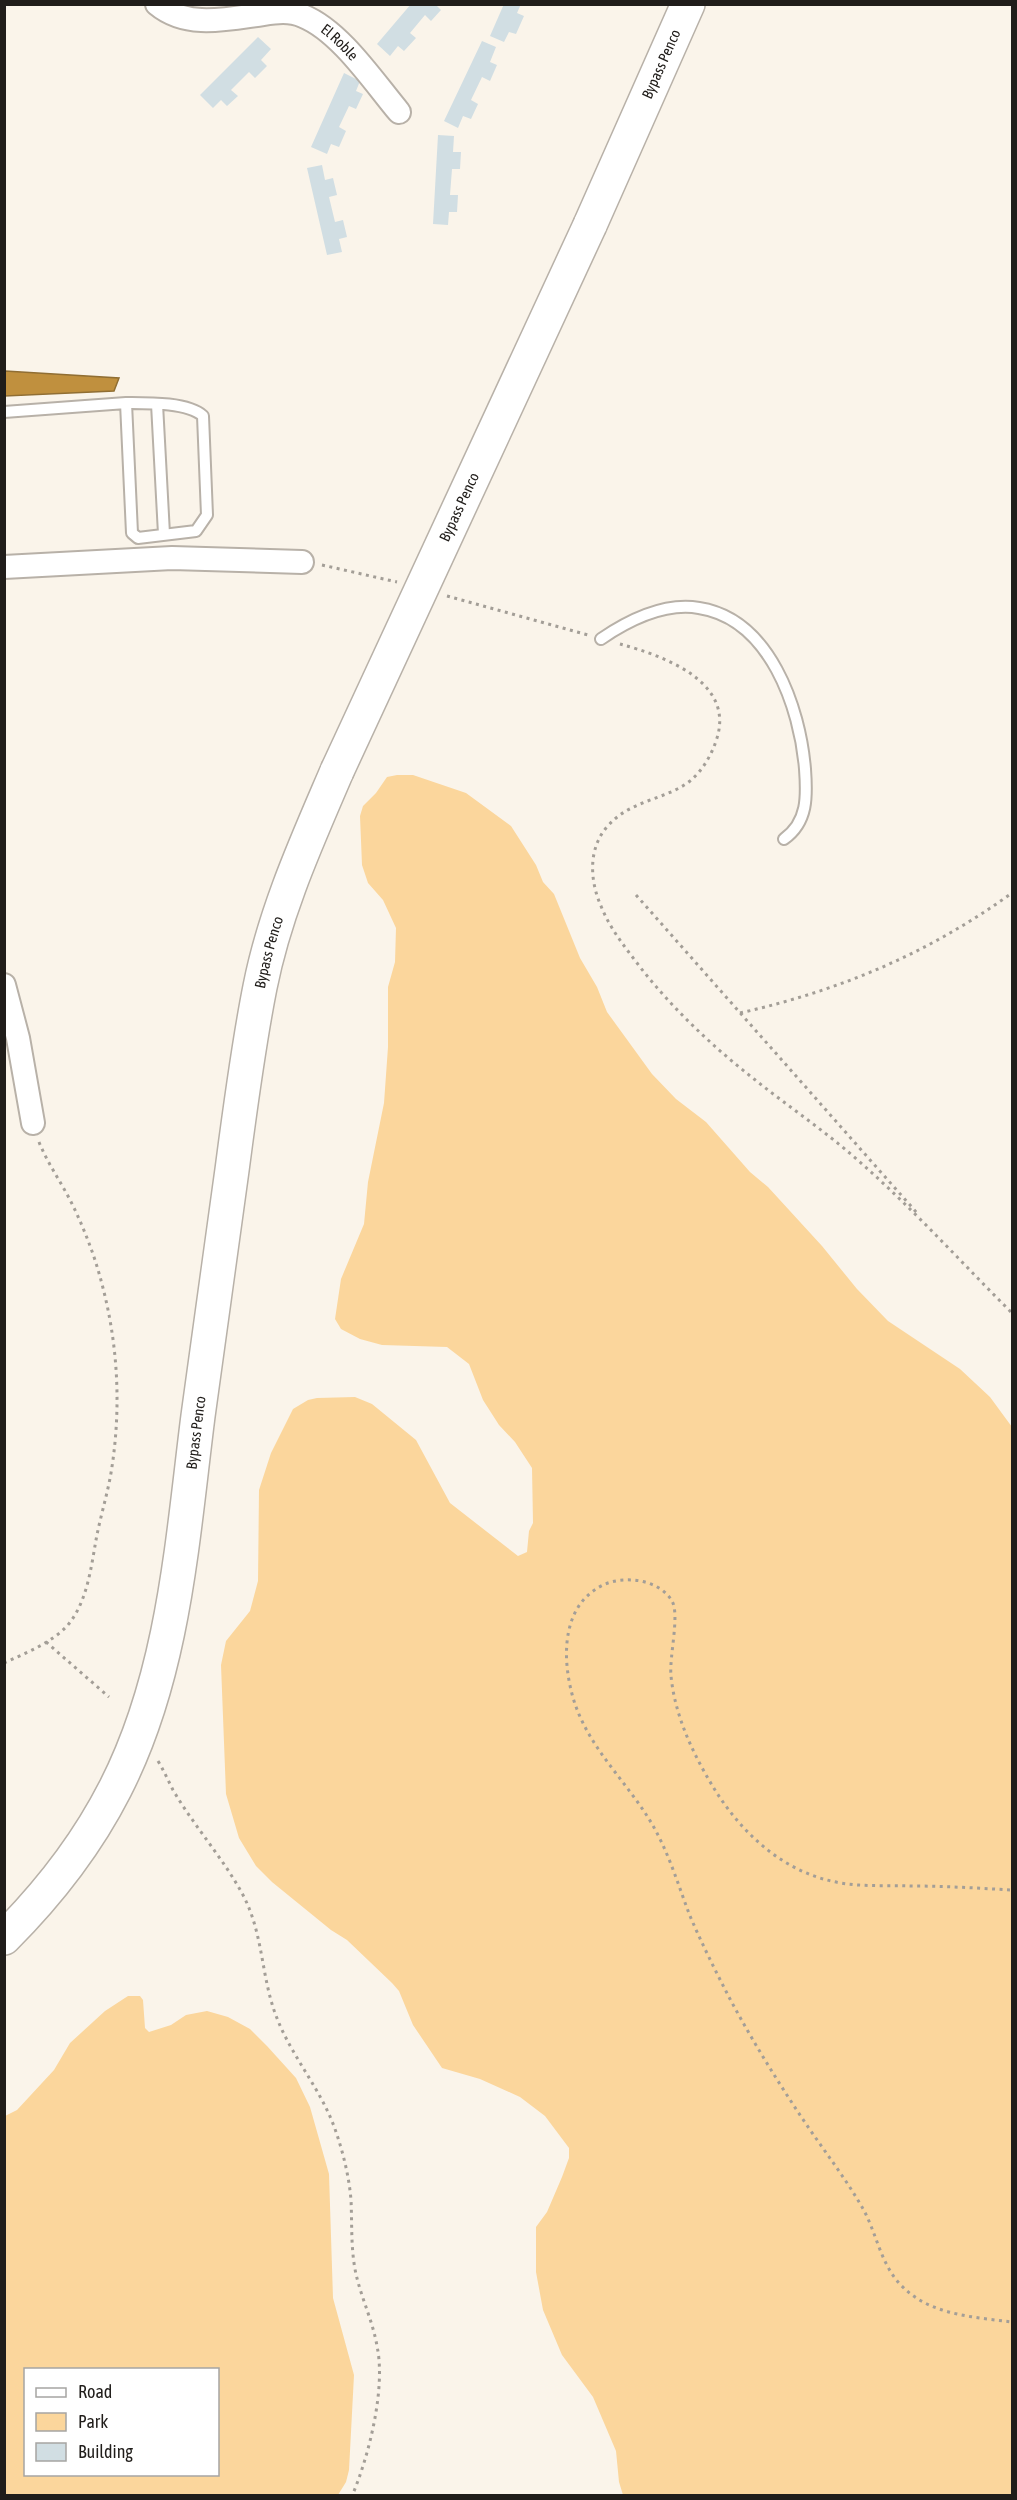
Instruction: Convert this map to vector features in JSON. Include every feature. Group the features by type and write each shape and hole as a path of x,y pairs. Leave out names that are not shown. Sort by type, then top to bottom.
{"main road":[{"name":"Bypass Penco","path":"4,1938 54,1882 88,1836 119,1781 149,1703 166,1637 184,1540 249,1048 260,985 287,889 337,771 590,225 688,4"}],"street":[{"name":"El Roble","path":"157,4 179,17 207,21 281,12 302,15 329,29 399,112"},
{"path":"4,567 171,558 302,562"},
{"path":"4,985 18,1038 33,1123"}],"lane":[{"path":"4,412 126,403 157,404 196,410 202,416 207,515 196,531 138,538 132,533 126,403"},
{"path":"157,404 164,534"},
{"path":"601,639 634,619 686,607 714,612 753,638 775,666 785,684 793,703 802,740 806,805 800,822 784,839"}],"path":[{"path":"302,562 407,584"},
{"path":"441,594 657,656 688,671 700,681 716,702 720,725 710,757 689,781 630,808 612,822 600,837 593,856 593,872 597,897 608,923 651,981 700,1033 753,1078 846,1150 933,1230"},
{"path":"740,1013 818,993 888,966 950,934 1012,893"},
{"path":"636,895 933,1230 1012,1312"},
{"path":"4,1663 46,1642 62,1630 75,1614 93,1562 115,1438 117,1372 110,1314 94,1256 71,1201 42,1150 33,1123"},
{"path":"1010,1890 838,1883 807,1874 778,1858 753,1838 734,1816 717,1793 690,1744 674,1697 671,1676 670,1655 676,1615 671,1599 652,1584 630,1580 609,1582 584,1599 572,1618 566,1649 568,1676 579,1714 600,1754 651,1821 696,1929 731,2001 778,2081 862,2209 890,2272 909,2293 935,2308 964,2316 1012,2322"},
{"path":"46,1642 109,1697"},
{"path":"159,1761 173,1790 243,1896 257,1931 275,2012 292,2050 315,2084 326,2106 342,2152 350,2197 354,2263 360,2294 377,2344 380,2370 368,2448 352,2496"}],"green space":[{"path":"413,775 466,793 511,826 536,865 543,882 554,894 580,958 597,987 607,1012 652,1074 676,1099 706,1122 750,1172 768,1187 822,1246 857,1289 888,1321 960,1369 990,1397 1012,1427 1012,2495 623,2495 619,2482 616,2451 593,2397 562,2355 543,2310 536,2272 536,2227 547,2212 562,2177 569,2158 569,2148 545,2116 520,2097 480,2079 442,2068 413,2025 399,1991 392,1983 347,1940 331,1930 272,1882 256,1866 239,1838 226,1794 221,1665 226,1641 250,1611 258,1581 259,1490 271,1453 293,1409 308,1400 317,1398 355,1397 372,1404 416,1440 450,1503 518,1556 527,1552 529,1531 533,1523 532,1468 483,1400 469,1364 447,1347 382,1345 360,1339 341,1329 335,1319 341,1279 364,1224 368,1182 384,1103 388,1047 388,987 395,962 396,928 383,900 368,883 362,865 360,816 363,806 387,777"},
{"path":"128,1996 140,1996 143,2000 145,2028 149,2032 171,2025 186,2015 207,2011 228,2017 250,2029 296,2078 310,2107 329,2174 333,2298 354,2375 349,2470 346,2482 338,2495 5,2495 5,2116 17,2110 54,2070 70,2043 105,2011"}],"shaded area":[{"path":"5,371 119,378 114,391 5,396"}],"building":[{"path":"411,4 435,4 441,10 431,21 425,15 410,33 416,38 404,51 398,46 390,56 377,44"},
{"path":"504,4 521,4 517,13 524,16 516,34 509,32 504,42 490,36"},
{"path":"258,37 271,49 261,60 267,66 255,78 249,72 231,90 238,96 227,106 221,100 213,108 200,95"},
{"path":"482,41 496,47 490,62 497,65 490,81 482,77 471,100 478,104 471,119 463,116 458,128 444,121"},
{"path":"344,73 360,81 356,91 363,94 356,109 349,106 339,127 346,131 339,147 331,144 327,154 311,147"},
{"path":"438,135 454,136 453,152 461,152 460,169 452,169 450,195 458,195 457,212 449,212 448,225 433,224"},
{"path":"322,165 325,180 333,178 337,195 329,197 335,222 343,220 347,237 339,239 342,252 327,255 307,168"}]}
